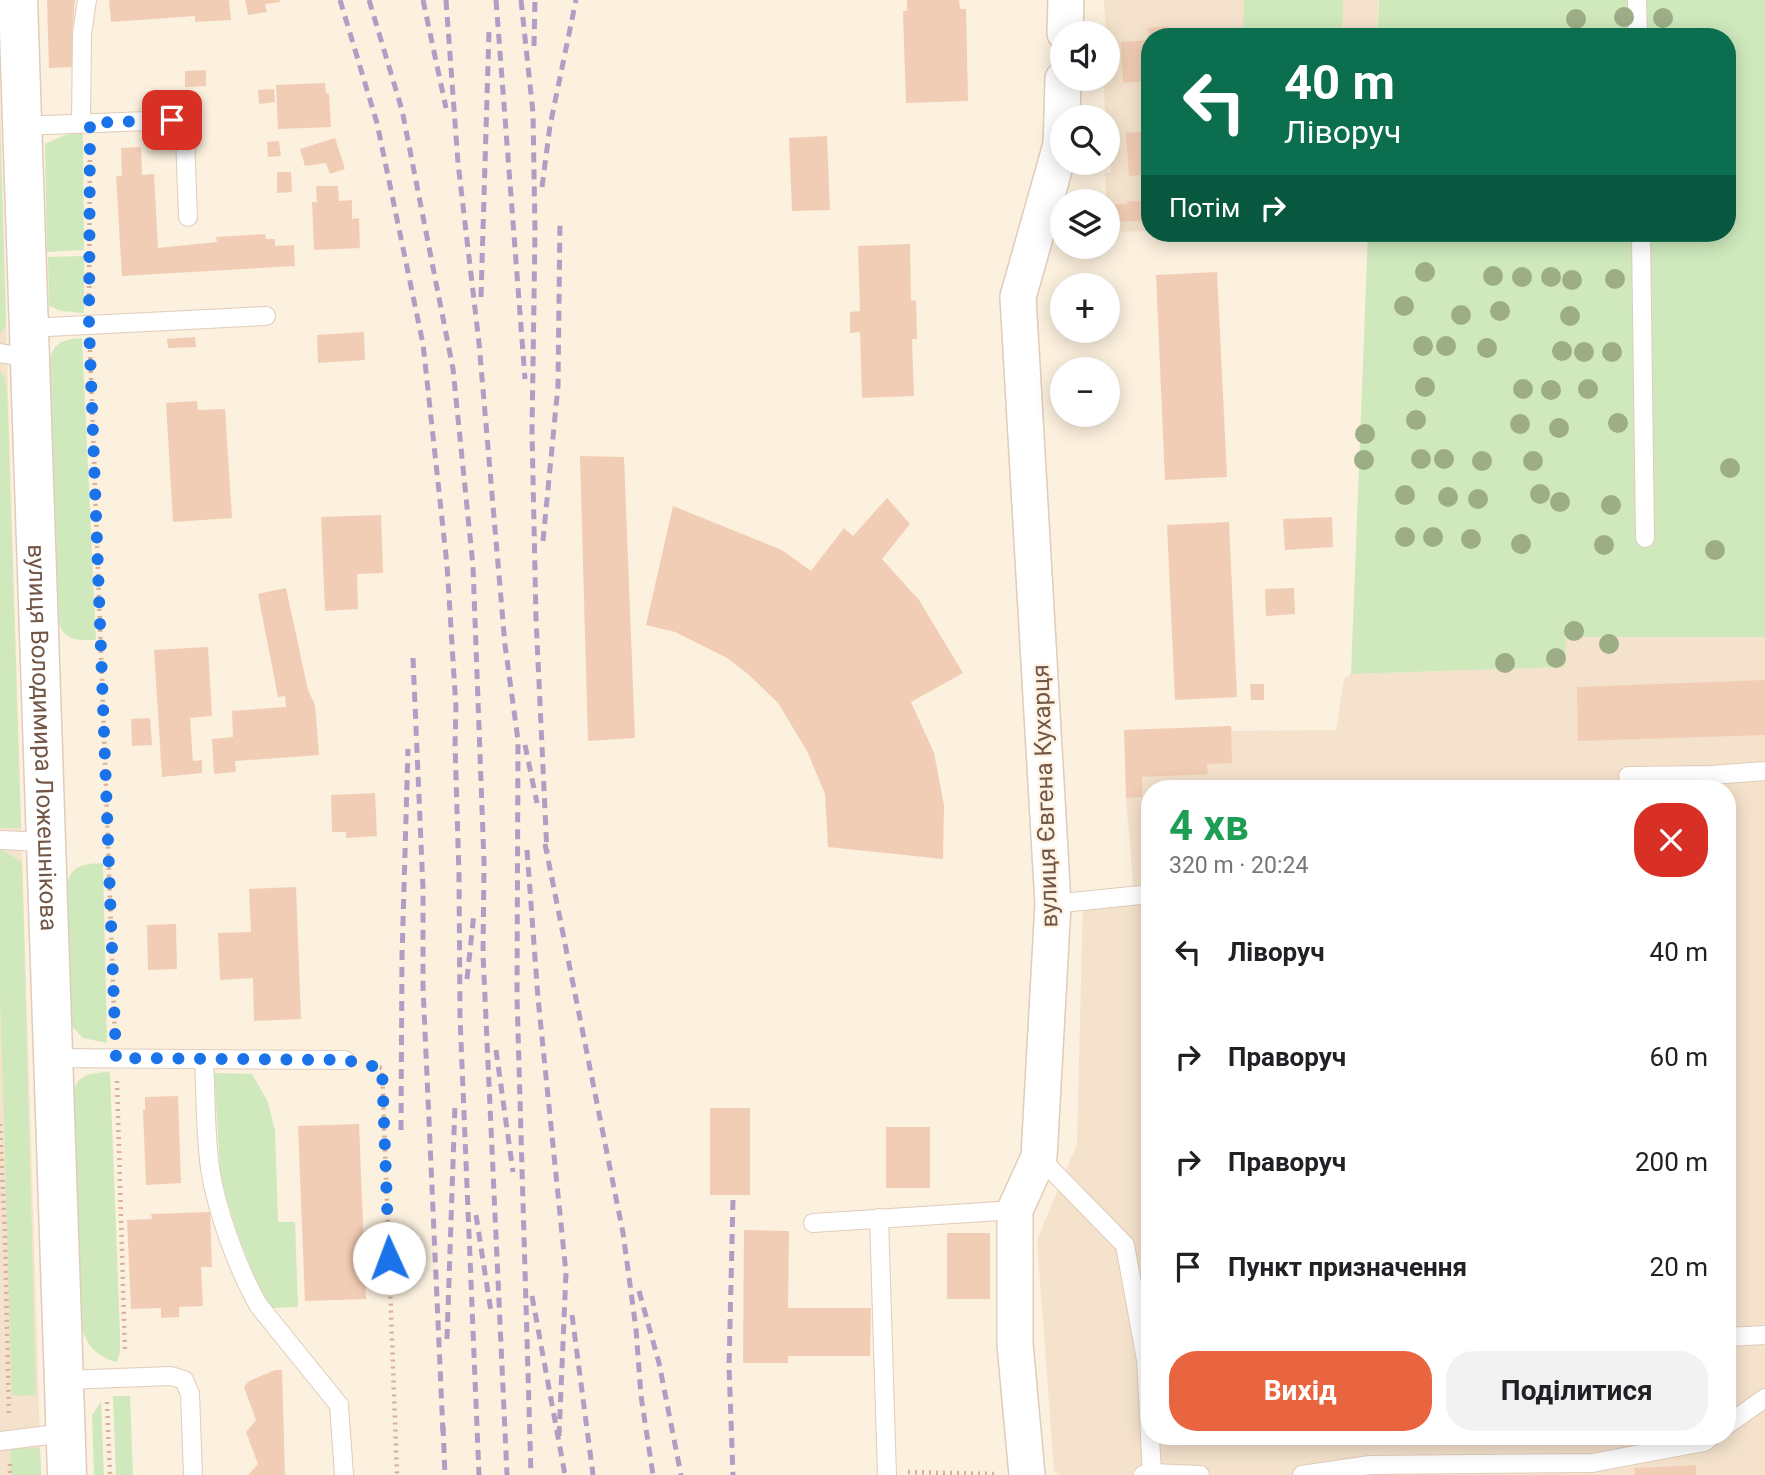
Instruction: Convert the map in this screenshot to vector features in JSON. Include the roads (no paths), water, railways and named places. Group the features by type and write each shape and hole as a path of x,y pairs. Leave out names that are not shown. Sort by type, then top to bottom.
{"street":[{"name":"вулиця Володимира Ложешнікова","path":"18,0 22,126 19,346 45,842 67,1475"},
{"path":"1065,21 1066,0"},
{"name":"вулиця Євгена Кухарця","path":"1013,1474 1015,1210 1039,1157 1053,904 1018,297 1053,175"}],"lane":[{"path":"86,123 82,34 87,0"},
{"path":"1637,0 1638,28"},
{"path":"22,126 165,119 179,124 185,137 188,217"},
{"path":"1641,242 1645,538"},
{"path":"19,346 89,325 267,316"},
{"path":"1628,776 1765,771"},
{"path":"0,841 45,842"},
{"path":"1053,904 1141,895"},
{"path":"53,1058 345,1060"},
{"path":"204,1059 209,1166 226,1227 259,1306 339,1405 344,1475"},
{"path":"1039,1157 1125,1245 1141,1325"},
{"path":"813,1223 1015,1210"},
{"path":"879,1218 887,1474"},
{"path":"1736,1337 1765,1335"},
{"path":"64,1380 171,1376 184,1380 190,1394 193,1475"},
{"path":"1736,1419 1765,1398"},
{"path":"5,1440 65,1433"},
{"path":"1149,1445 1147,1474 1200,1475"},
{"path":"1302,1475 1370,1470 1592,1469 1692,1445"}],"railway":[{"path":"340,0 377,123 423,344 447,565 456,708 460,1017 479,1475"},
{"path":"369,0 402,110 453,369 473,566 484,862 483,954 507,1475"},
{"path":"423,0 446,108"},
{"path":"446,0 458,163 479,343 505,645 518,740 517,997 531,1475"},
{"path":"496,0 525,379"},
{"path":"521,0 533,113 535,232 532,431 536,618 547,853"},
{"path":"534,46 535,0"},
{"path":"542,187 550,126 576,0"},
{"path":"481,297 489,31"},
{"path":"543,541 558,386 560,219"},
{"path":"413,658 423,889 423,987 443,1433"},
{"path":"525,745 537,803"},
{"path":"401,1130 402,957 408,749"},
{"path":"545,844 623,1233 636,1329 641,1396 653,1475"},
{"path":"527,850 538,998 566,1273 559,1436"},
{"path":"467,979 474,913"},
{"path":"496,1050 513,1172"},
{"path":"447,1339 455,1104"},
{"path":"733,1200 729,1366 733,1475"},
{"path":"476,1215 491,1312"},
{"path":"639,1291 659,1363 681,1475"},
{"path":"532,1296 565,1475"},
{"path":"572,1315 593,1475"},
{"path":"443,1426 445,1475"}]}
